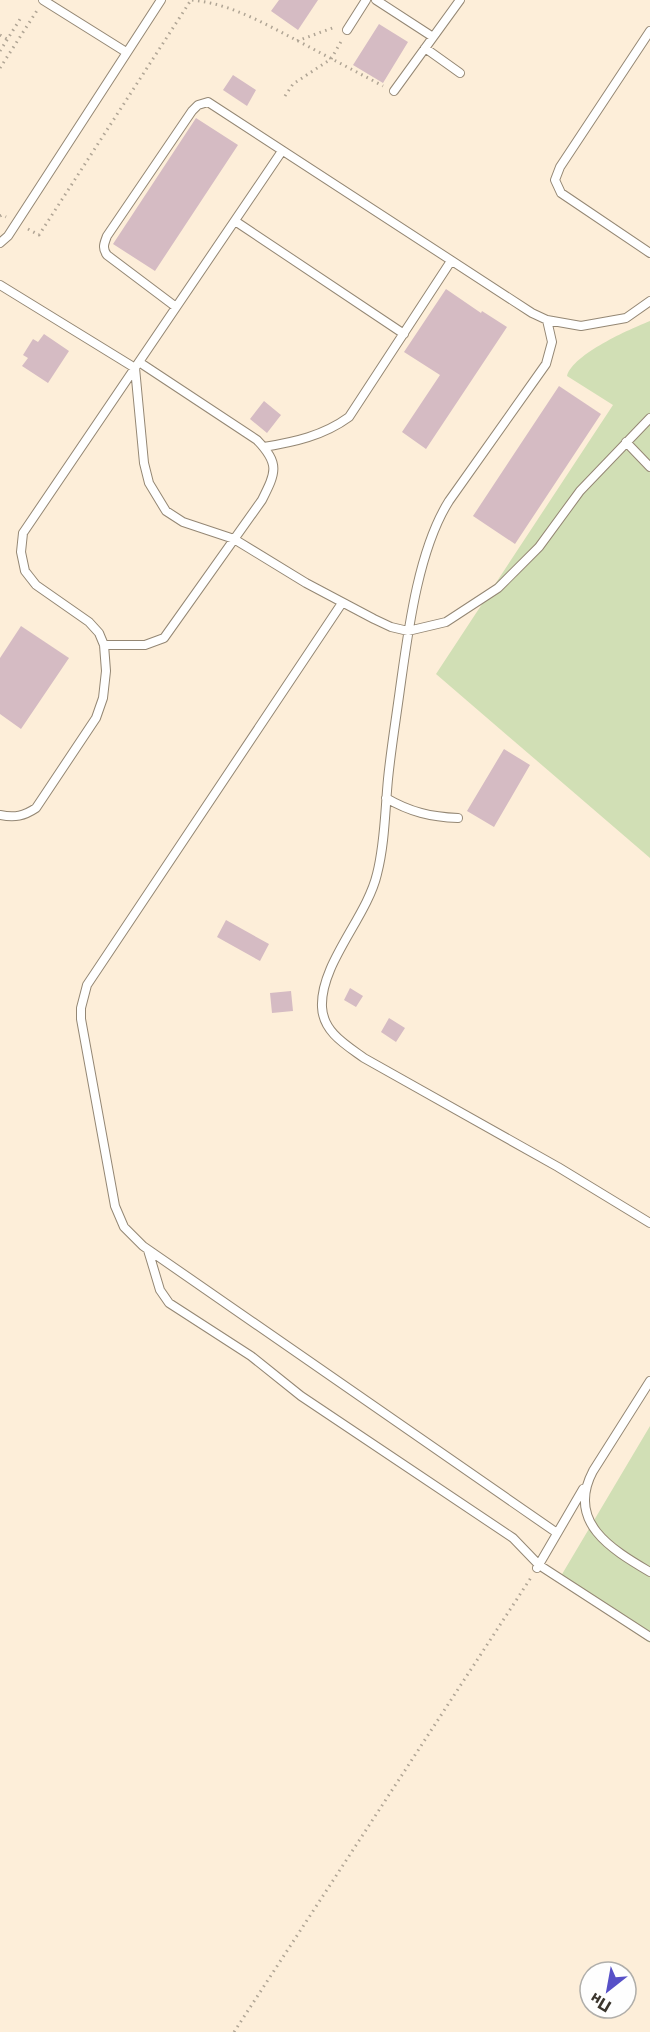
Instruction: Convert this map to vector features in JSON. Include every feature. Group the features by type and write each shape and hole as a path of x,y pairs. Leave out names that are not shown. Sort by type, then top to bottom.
{"lane":[{"path":"44,0 126,52"},
{"path":"0,243 8,236 161,0"},
{"path":"347,30 366,0"},
{"path":"376,0 433,37"},
{"path":"394,92 460,0"},
{"path":"650,31 560,167 555,180 561,193 650,253"},
{"path":"425,48 460,73"},
{"path":"176,307 107,255 103,249 107,236 192,111 202,102 214,105 451,261 532,313 547,320 581,327 601,324 626,318 650,301"},
{"path":"0,815 12,817 26,815 36,808 96,718 106,683 104,645 99,633 89,622 36,585 26,571 21,552 23,533 282,151"},
{"path":"235,221 404,334"},
{"path":"264,447 288,443 325,432 349,417 451,261"},
{"path":"0,285 137,365 257,440 270,454 274,466 271,482 262,500 164,638 145,645 104,645"},
{"path":"547,320 552,342 546,364 441,514 423,569 408,631 381,853 372,892 334,963 322,1007 325,1020 340,1041 364,1058 558,1167 650,1223"},
{"path":"137,365 144,463 149,483 166,511 183,522 234,539 342,603 374,619 408,631 446,622 498,588 538,547 580,491 650,418"},
{"path":"626,442 650,467"},
{"path":"342,603 87,986 83,997 81,1019 115,1206 124,1227 148,1250 557,1533"},
{"path":"386,798 416,813 458,818"},
{"path":"148,1250 160,1290 169,1303 251,1356 301,1396 513,1538 538,1567 650,1637"},
{"path":"538,1567 585,1485 650,1382"},
{"path":"585,1485 585,1508 593,1528 618,1553 650,1572"}],"path":[{"path":"0,68 44,0"},
{"path":"39,235 191,0 211,2 234,9 266,23 394,92"},
{"path":"0,51 22,16"},
{"path":"297,41 354,20"},
{"path":"285,96 293,84 331,58 347,30"},
{"path":"0,35 7,39"},
{"path":"234,2032 538,1567"}],"green space":[{"path":"650,321 650,858 436,674 613,405 567,376 571,368 603,343"},
{"path":"650,1426 650,1643 558,1581"}],"building":[{"path":"279,0 318,0 298,30 271,11"},
{"path":"379,24 408,42 383,83 353,65"},
{"path":"233,75 256,90 247,106 223,90"},
{"path":"196,118 238,145 155,271 113,244"},
{"path":"446,289 481,313 482,311 507,327 426,449 402,432 440,375 404,352"},
{"path":"44,334 69,351 48,383 22,366 28,358 23,355 33,339 38,342"},
{"path":"559,386 601,414 515,544 473,516"},
{"path":"264,401 281,415 267,433 250,419"},
{"path":"21,626 69,658 21,729 0,714 0,658"},
{"path":"504,749 530,765 494,827 467,811"},
{"path":"226,920 269,944 260,961 217,937"},
{"path":"350,988 363,996 356,1007 344,1000"},
{"path":"291,991 293,1011 272,1013 270,993"},
{"path":"389,1018 405,1028 396,1042 381,1032"}]}
